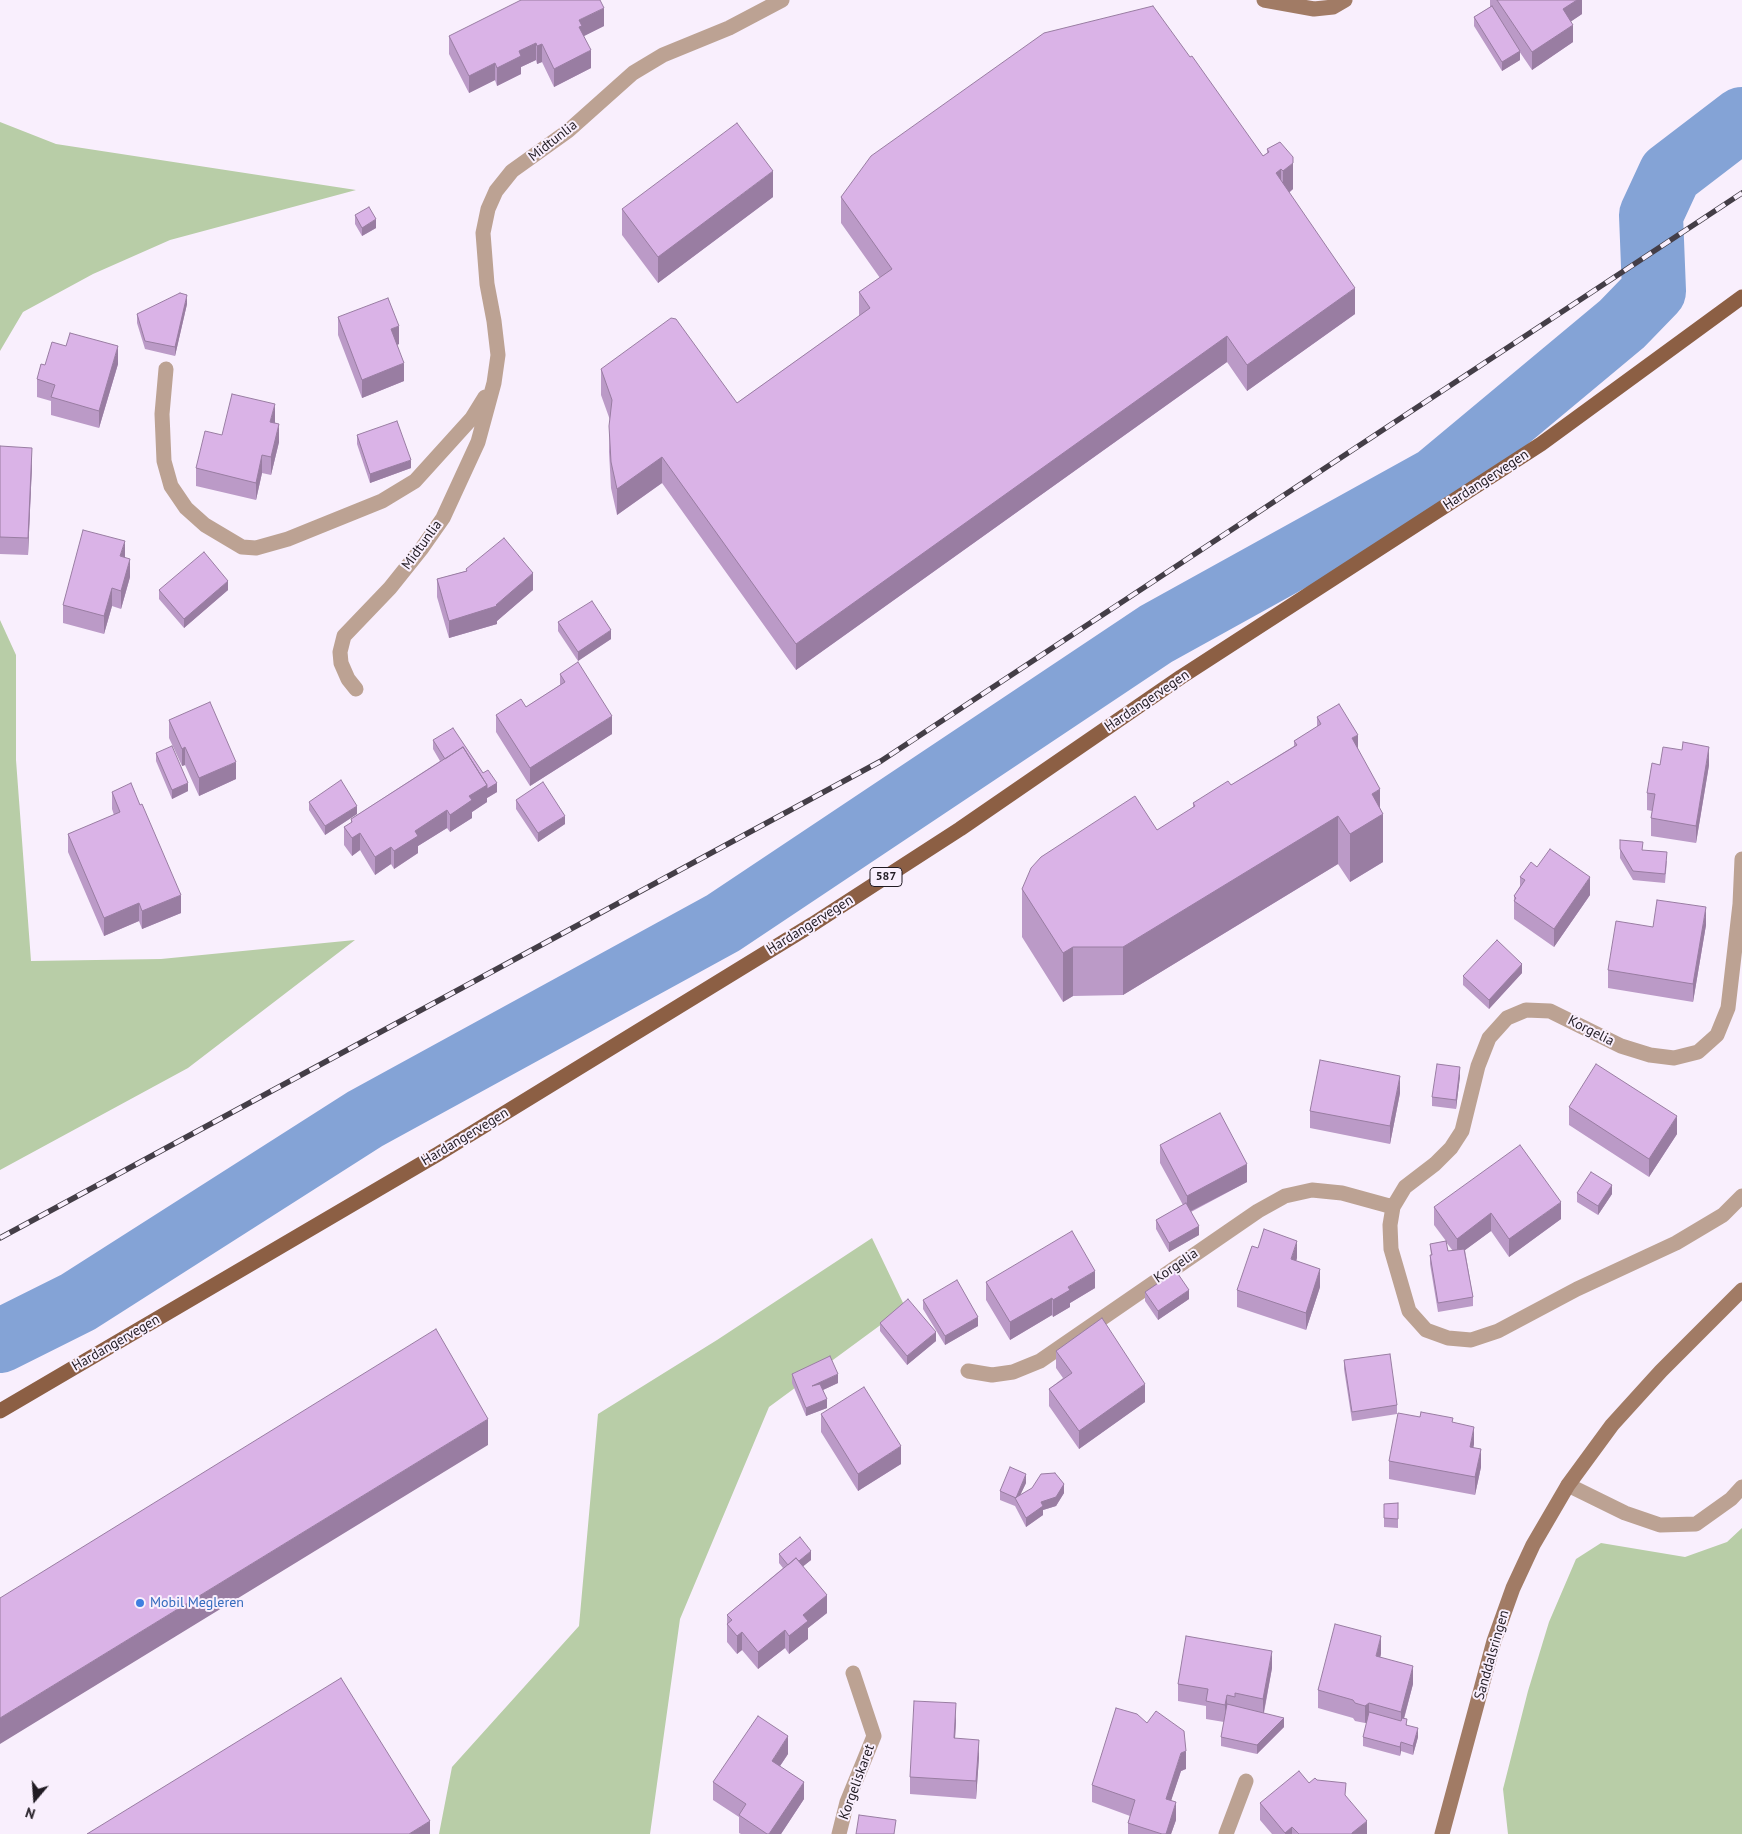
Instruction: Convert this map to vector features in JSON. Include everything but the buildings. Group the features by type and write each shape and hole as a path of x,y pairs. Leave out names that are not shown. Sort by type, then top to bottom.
{"main road":[{"path":"1264,0 1314,9 1333,7 1345,0"},
{"name":"Hardangervegen","path":"0,1411 438,1154 821,918 960,829 1181,677 1541,444 1742,296"},
{"name":"Sanddalsringen","path":"1442,1834 1494,1641 1513,1588 1534,1545 1568,1485 1612,1425 1661,1371 1742,1290"}],"street":[{"name":"Midtunlia","path":"356,689 348,679 341,663 340,652 344,636 390,588 443,518 478,442 494,383 498,355 487,284 483,233 488,209 496,191 512,171 568,131 633,73 663,55 729,28 782,0"},
{"name":"Midtunlia","path":"166,369 162,414 164,461 171,486 186,508 206,525 242,547 256,548 288,538 382,501 415,481 472,418 494,383"},
{"name":"Korgelia","path":"1742,859 1740,904 1728,1008 1718,1034 1698,1052 1674,1058 1650,1055 1622,1046 1550,1011 1526,1010 1507,1018 1490,1038 1478,1066 1462,1131 1446,1154 1405,1187 1393,1207 1390,1225 1391,1249 1409,1311 1426,1330 1448,1338 1471,1340 1498,1331 1576,1289 1676,1243 1723,1215 1742,1196"},
{"name":"Korgelia","path":"968,1371 992,1375 1014,1372 1040,1361 1258,1211 1286,1196 1312,1190 1342,1193 1393,1207"},
{"path":"1568,1485 1625,1512 1660,1524 1696,1524 1731,1499 1742,1487"},
{"name":"Korgeliskaret","path":"838,1834 847,1802 874,1736 853,1673"},
{"path":"1226,1834 1246,1780"}],"green space":[{"path":"0,122 56,144 356,190 170,240 93,274 23,312 0,351"},
{"path":"0,620 16,655 16,760 31,961 161,959 355,940 188,1068 0,1170"},
{"path":"872,1238 905,1307 769,1407 680,1619 650,1834 439,1834 452,1767 579,1626 598,1414 717,1340"},
{"path":"1742,1528 1742,1834 1508,1834 1503,1789 1528,1691 1549,1622 1576,1559 1601,1543 1685,1557 1727,1542"}],"water":[{"path":"1742,101 1742,146 1699,166 1675,191 1663,220 1637,237 1643,208 1645,179 1681,144"}],"waterway":[{"path":"0,1341 78,1302 365,1119 723,923 1156,634 1436,479 1622,324 1654,291 1651,215 1670,174 1742,119"}],"railway":[{"path":"0,1238 881,761 1742,193"}],"place":[{"name":"Mobil Megleren","path":"140,1603"}]}
